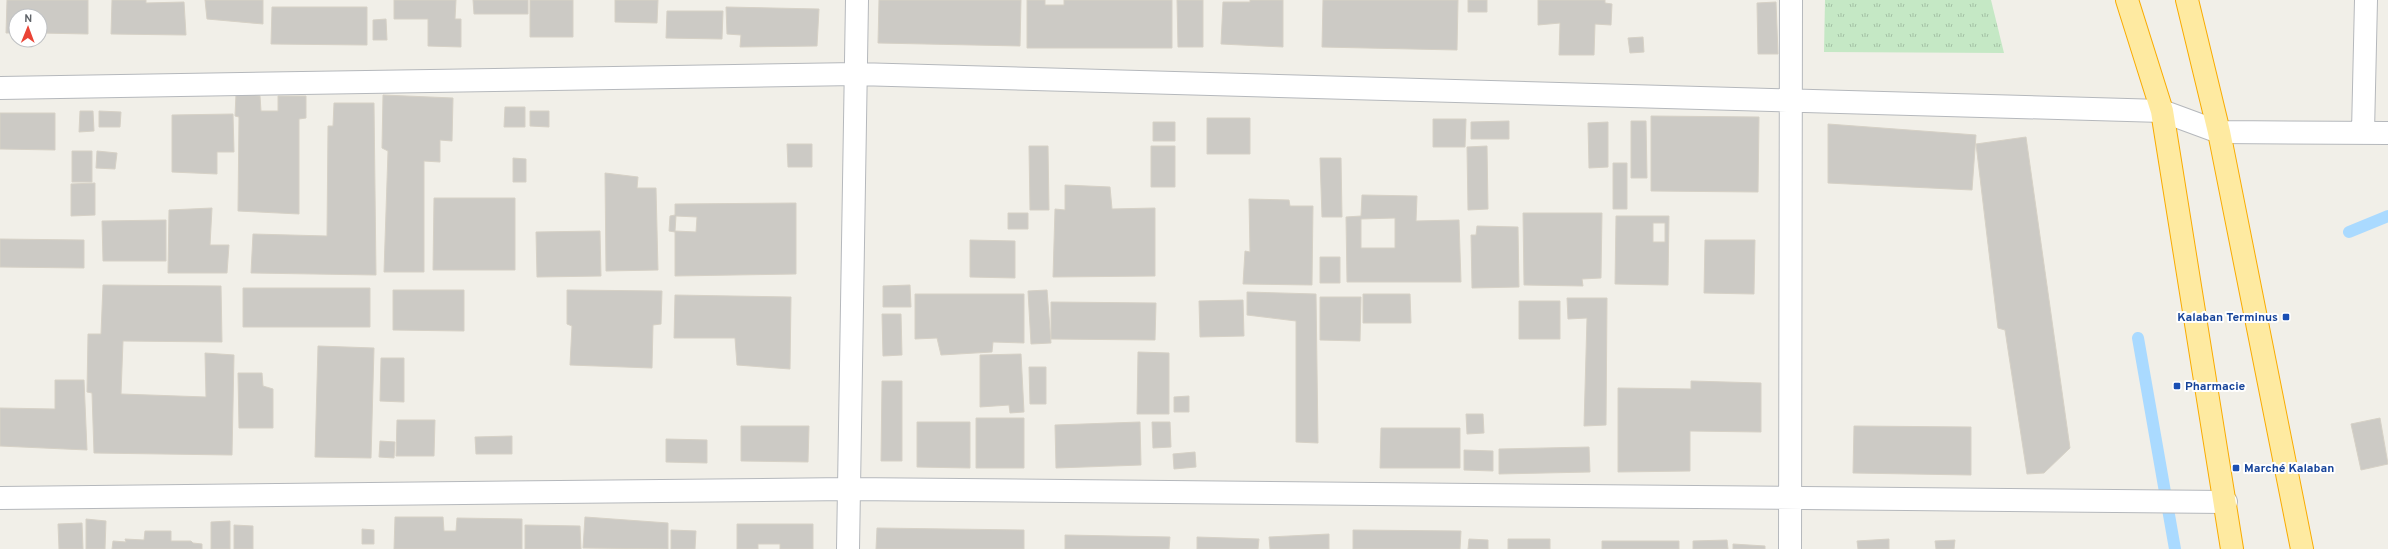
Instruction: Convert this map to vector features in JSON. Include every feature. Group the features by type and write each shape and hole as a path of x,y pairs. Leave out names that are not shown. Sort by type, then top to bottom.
{"highway":[{"path":"2127,0 2162,111 2226,502 2232,549"},
{"path":"2187,0 2219,132 2302,549"}],"street":[{"path":"848,549 857,0"},
{"path":"1790,549 1791,0"},
{"path":"2363,132 2366,0"},
{"path":"0,88 856,74 2162,111 2219,132 2388,133"},
{"path":"0,498 848,489 2226,502"}],"green space":[{"path":"1825,0 1991,0 2004,53 1824,52"}],"building":[{"path":"7,0 88,0 88,34 48,33 48,8 8,8 8,33 6,33"},
{"path":"112,0 146,0 146,3 184,2 186,35 111,34"},
{"path":"205,0 263,0 263,24 207,19"},
{"path":"394,0 456,0 455,19 461,19 461,47 428,46 428,19 394,19"},
{"path":"473,0 528,0 528,14 474,14"},
{"path":"530,0 573,0 573,37 530,37"},
{"path":"615,0 658,0 657,23 615,22"},
{"path":"879,0 1021,0 1020,46 878,43"},
{"path":"1027,0 1045,0 1045,5 1064,5 1064,0 1172,0 1172,48 1027,48"},
{"path":"1177,0 1203,0 1203,47 1178,47"},
{"path":"1250,0 1283,0 1283,47 1221,44 1223,2 1250,2"},
{"path":"1323,0 1458,0 1457,50 1322,47"},
{"path":"1468,0 1487,0 1487,12 1468,12"},
{"path":"1538,0 1605,0 1605,3 1612,4 1611,25 1595,24 1594,55 1559,55 1560,23 1538,25"},
{"path":"1776,2 1778,54 1758,54 1757,3"},
{"path":"272,7 367,7 367,45 271,44"},
{"path":"726,7 819,9 817,46 740,47 741,35 727,34"},
{"path":"667,11 723,11 722,39 666,38"},
{"path":"386,19 387,40 373,40 373,20"},
{"path":"1643,37 1644,52 1630,53 1628,38"},
{"path":"236,94 260,96 261,111 278,111 278,96 306,96 306,118 299,119 299,214 238,211 239,117 235,116"},
{"path":"383,95 453,98 452,141 440,140 440,162 424,161 424,272 384,272 388,151 382,148"},
{"path":"334,103 374,103 376,275 251,273 253,234 327,236 328,126 333,126"},
{"path":"505,107 525,107 525,127 504,127"},
{"path":"80,111 93,111 94,131 79,132"},
{"path":"99,111 121,112 120,127 99,127"},
{"path":"530,111 549,111 549,127 530,126"},
{"path":"0,113 55,113 55,150 0,149"},
{"path":"233,114 234,152 217,152 217,174 172,172 172,115"},
{"path":"1651,116 1759,117 1758,192 1651,191"},
{"path":"1207,118 1250,118 1250,154 1207,154"},
{"path":"1433,119 1466,119 1465,147 1433,147"},
{"path":"1509,121 1509,139 1471,139 1471,122"},
{"path":"1631,121 1646,121 1647,178 1631,178"},
{"path":"1153,122 1175,122 1175,141 1153,141"},
{"path":"1608,122 1608,167 1589,168 1588,123"},
{"path":"1828,124 1976,135 1972,190 1828,183"},
{"path":"2026,137 2070,448 2044,473 2027,474 2005,330 1998,328 1976,144"},
{"path":"787,144 812,144 812,167 788,167"},
{"path":"1029,146 1048,146 1049,210 1030,210"},
{"path":"1151,146 1175,146 1175,187 1151,187"},
{"path":"1487,146 1488,209 1468,210 1467,147"},
{"path":"72,151 92,151 92,182 72,182"},
{"path":"97,151 117,153 115,169 96,168"},
{"path":"513,158 526,159 526,182 513,182"},
{"path":"1320,158 1341,158 1342,217 1322,217"},
{"path":"1613,163 1627,163 1627,209 1613,209"},
{"path":"605,173 638,177 637,188 656,188 658,270 606,271"},
{"path":"95,183 95,215 71,216 71,184"},
{"path":"1065,185 1110,187 1112,209 1155,208 1155,276 1053,277 1055,209 1065,210"},
{"path":"1362,195 1417,196 1416,221 1459,220 1461,282 1347,282 1346,217 1361,216","holes":["1395,218 1395,248 1361,248 1361,219"]},
{"path":"434,198 515,198 515,270 433,270"},
{"path":"1249,199 1289,200 1290,206 1313,206 1312,285 1243,284 1245,251 1250,252"},
{"path":"796,203 796,274 675,276 675,232 669,231 670,216 675,215 675,204","holes":["676,216 697,217 696,232 675,231"]},
{"path":"212,208 210,245 229,245 227,273 168,273 169,210"},
{"path":"1008,213 1028,213 1028,229 1008,229"},
{"path":"1523,213 1602,213 1601,278 1582,279 1583,286 1524,285"},
{"path":"1616,216 1669,216 1668,285 1615,284","holes":["1653,223 1665,223 1665,242 1653,242"]},
{"path":"166,220 166,261 103,261 102,221"},
{"path":"1477,226 1518,227 1519,287 1472,288 1471,235 1476,235"},
{"path":"600,231 601,276 537,277 536,232"},
{"path":"0,239 84,240 84,268 0,267"},
{"path":"970,240 1015,241 1015,278 970,277"},
{"path":"1705,240 1755,240 1754,294 1704,293"},
{"path":"1320,257 1340,257 1340,283 1320,283"},
{"path":"103,285 221,286 222,342 123,341 121,394 206,397 205,353 234,355 232,455 94,453 92,393 87,392 88,334 101,334"},
{"path":"910,285 911,307 883,307 883,286"},
{"path":"243,288 370,288 370,327 243,327"},
{"path":"393,290 464,290 464,331 393,330"},
{"path":"567,290 662,291 661,324 653,325 652,368 570,365 572,326 567,324"},
{"path":"1047,290 1051,343 1031,344 1028,291"},
{"path":"1247,292 1316,294 1318,443 1296,442 1296,321 1247,315"},
{"path":"915,294 1024,294 1024,343 993,342 992,352 941,355 937,338 915,339"},
{"path":"1363,294 1410,294 1411,323 1363,323"},
{"path":"675,295 791,297 790,369 737,365 735,338 674,338"},
{"path":"1320,297 1361,297 1360,341 1320,340"},
{"path":"1567,298 1607,298 1606,425 1584,426 1587,318 1568,319"},
{"path":"1243,300 1244,336 1200,337 1199,301"},
{"path":"1519,301 1560,301 1560,339 1519,339"},
{"path":"1051,302 1156,303 1155,340 1051,339"},
{"path":"882,314 901,314 902,355 883,356"},
{"path":"318,346 374,348 371,458 315,457"},
{"path":"1138,352 1169,353 1169,414 1137,414"},
{"path":"1021,354 1024,412 1010,413 1009,405 980,407 980,355"},
{"path":"381,358 404,358 404,402 380,401"},
{"path":"1029,367 1046,367 1046,404 1030,404"},
{"path":"238,373 262,373 263,386 273,389 273,428 239,428"},
{"path":"55,380 84,380 87,450 0,446 0,408 55,409"},
{"path":"882,381 902,381 902,461 881,461"},
{"path":"1691,381 1761,383 1761,432 1690,431 1690,471 1618,472 1618,388 1691,389"},
{"path":"1189,396 1189,412 1174,412 1174,397"},
{"path":"1466,414 1483,414 1484,433 1467,434"},
{"path":"976,418 1024,418 1024,468 976,468"},
{"path":"2380,418 2388,464 2361,470 2351,424"},
{"path":"397,420 435,420 434,456 396,456"},
{"path":"917,422 970,422 970,468 917,467"},
{"path":"1140,422 1141,465 1056,468 1055,425"},
{"path":"1152,422 1170,422 1171,447 1153,448"},
{"path":"741,426 809,426 808,462 741,461"},
{"path":"1854,426 1971,427 1971,475 1853,473"},
{"path":"1381,428 1460,428 1460,468 1380,468"},
{"path":"512,436 512,454 476,454 475,437"},
{"path":"666,439 707,440 707,463 666,462"},
{"path":"380,441 395,442 394,458 379,457"},
{"path":"1589,447 1590,472 1499,474 1499,449"},
{"path":"1464,450 1493,451 1493,471 1464,470"},
{"path":"1195,452 1196,467 1174,469 1173,454"},
{"path":"395,517 443,517 444,531 456,531 457,518 522,519 522,549 394,549"},
{"path":"585,517 668,523 668,549 583,548"},
{"path":"86,519 106,521 105,549 86,549"},
{"path":"230,521 230,549 211,549 211,522"},
{"path":"82,523 83,549 59,549 58,524"},
{"path":"737,524 813,524 813,549 780,549 780,544 758,544 758,549 737,549"},
{"path":"234,525 253,526 253,549 234,549"},
{"path":"525,525 580,526 581,549 525,549"},
{"path":"877,528 1024,530 1024,549 876,549"},
{"path":"362,529 374,530 374,544 362,544"},
{"path":"671,530 696,531 695,549 671,549"},
{"path":"1353,530 1461,531 1460,549 1353,549"},
{"path":"145,531 171,531 171,541 191,541 193,543 202,544 202,549 112,549 113,541 126,542 125,539 144,540"},
{"path":"1329,534 1329,549 1270,549 1269,537"},
{"path":"1065,535 1170,537 1169,549 1065,549"},
{"path":"1197,537 1259,539 1258,549 1197,549"},
{"path":"1469,539 1488,540 1488,549 1468,549"},
{"path":"1508,539 1550,539 1550,549 1508,549"},
{"path":"1889,539 1889,549 1858,549 1857,541"},
{"path":"1727,540 1728,549 1693,549 1693,541"},
{"path":"1955,540 1954,549 1936,549 1935,541"},
{"path":"1602,541 1679,541 1679,549 1602,549"},
{"path":"1733,544 1765,546 1765,549 1733,549"}],"waterway":[{"path":"2349,232 2388,216"},
{"path":"2138,338 2175,549"}],"place":[{"name":"Kalaban Terminus","path":"2286,317"},
{"name":"Pharmacie","path":"2177,386"},
{"name":"Marché Kalaban","path":"2236,468"}]}
